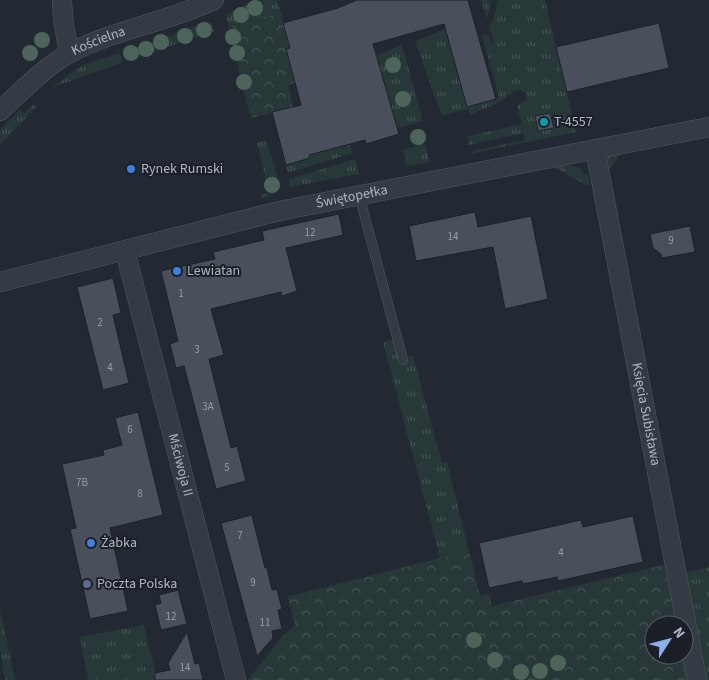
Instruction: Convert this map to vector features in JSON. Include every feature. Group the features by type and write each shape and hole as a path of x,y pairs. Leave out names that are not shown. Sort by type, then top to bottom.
{"street":[{"path":"62,0 69,53"},
{"name":"Kościelna","path":"0,111 31,82 69,53 214,0"},
{"name":"Świętopełka","path":"0,282 279,211 709,127"},
{"name":"Księcia Subisława","path":"595,149 697,680"},
{"name":"Mściwoja II","path":"124,251 236,680"}],"lane":[{"path":"359,195 403,360"}],"green space":[{"path":"256,0 277,0 281,13 232,25 250,98 246,99 226,15"},
{"path":"481,0 491,0 487,19"},
{"path":"498,0 545,0 576,132 470,154 472,151 525,140 523,133 468,145 468,136 522,124 517,106 527,99 526,93 520,90 514,91 502,101 470,115 468,109 442,116 415,41 445,29 467,106 496,99 499,97 482,35 488,34 491,44 494,43 489,25 493,20"},
{"path":"281,13 290,48 286,49 295,82 288,85 293,107 251,118 246,99 250,97 232,25"},
{"path":"207,22 212,23 214,31 129,60 127,52"},
{"path":"402,45 423,121 397,128 376,56"},
{"path":"119,53 123,62 51,88 83,65"},
{"path":"33,105 37,106 0,145 0,130 20,110 24,113"},
{"path":"709,136 620,154 608,172 606,160 609,155"},
{"path":"266,140 281,189 262,199 261,195 269,193 257,143"},
{"path":"278,142 286,165 310,158 309,155 350,144 353,153 291,172 287,171"},
{"path":"424,143 430,162 407,166 403,150"},
{"path":"355,159 359,174 289,187 289,180 293,178"},
{"path":"554,162 555,167 571,165 580,168 584,174 588,174 590,184 587,186 551,165"},
{"path":"402,337 407,357 413,356 442,463 447,462 480,596 489,594 492,606 665,565 675,615 644,615 644,665 685,665 688,680 256,680 281,638 295,625 288,597 440,558 383,342"},
{"path":"469,551 480,596 489,594 492,606 664,565 673,615 644,615 644,665 683,665 685,680 248,680 281,638 295,625 288,597"},
{"path":"709,567 709,680 705,680 694,629 694,615 691,615 681,568 687,572"},
{"path":"0,609 15,680 5,680 0,651"},
{"path":"144,625 157,680 84,680 88,679 80,637"}],"building":[{"path":"357,0 468,0 496,99 467,107 444,24 373,44 399,134 366,144 365,140 309,155 310,158 286,165 272,112 301,105 286,49 290,48 283,23 338,8"},
{"path":"659,23 669,68 567,92 556,47"},
{"name":"T-4557","path":"550,113 554,128 538,131 535,116"},
{"path":"475,212 478,227 531,216 548,299 505,309 493,247 416,261 409,226"},
{"path":"339,214 343,235 286,248 297,291 282,296 281,292 211,309 224,355 209,359 231,448 237,446 246,481 216,489 184,366 176,368 170,344 178,341 161,271 215,259 213,252 264,240 262,231"},
{"path":"690,226 695,252 662,258 661,254 653,248 650,234"},
{"path":"113,278 121,313 113,315 129,383 103,390 77,287"},
{"path":"138,412 163,515 110,528 128,611 90,619 70,529 76,528 62,464 104,455 103,450 122,445 115,418"},
{"path":"252,515 272,590 277,589 282,609 278,610 282,629 272,631 273,638 257,656 221,523"},
{"path":"633,516 643,562 558,581 557,577 523,584 522,581 489,588 479,543 581,520 583,527"},
{"path":"178,590 187,624 161,630 155,605 161,603 159,595"},
{"path":"187,632 195,664 199,663 203,680 155,680 155,673 170,670 168,663"}],"place":[{"name":"T-4557","path":"544,122"},
{"name":"Rynek Rumski","path":"131,169"},
{"name":"Lewiatan","path":"177,271"},
{"name":"Żabka","path":"91,543"},
{"name":"Poczta Polska","path":"87,584"}]}
